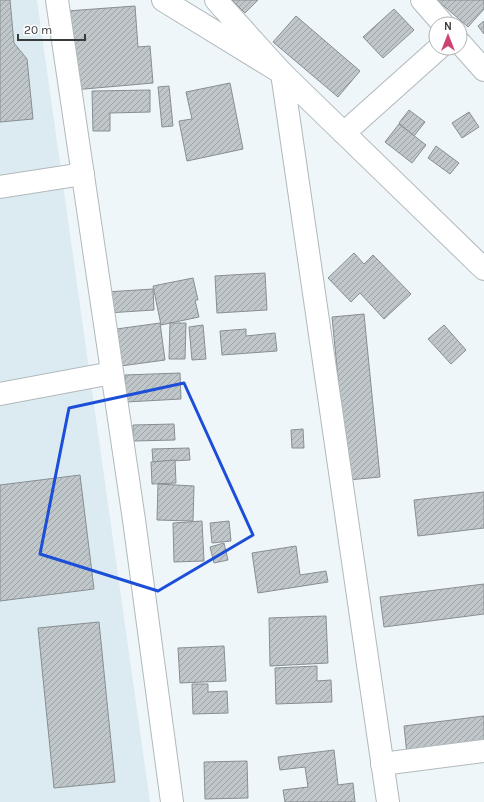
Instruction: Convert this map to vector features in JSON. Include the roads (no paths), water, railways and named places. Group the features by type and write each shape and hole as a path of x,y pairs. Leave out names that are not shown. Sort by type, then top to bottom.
{"street":[{"path":"57,0 134,520 172,802"},
{"path":"163,0 282,73"},
{"path":"216,0 282,73 484,269"},
{"path":"422,0 436,16"},
{"path":"468,52 484,70"},
{"path":"344,133 430,56"},
{"path":"282,73 388,802"},
{"path":"0,187 83,174"},
{"path":"0,394 112,373"},
{"path":"382,764 484,751"}]}
